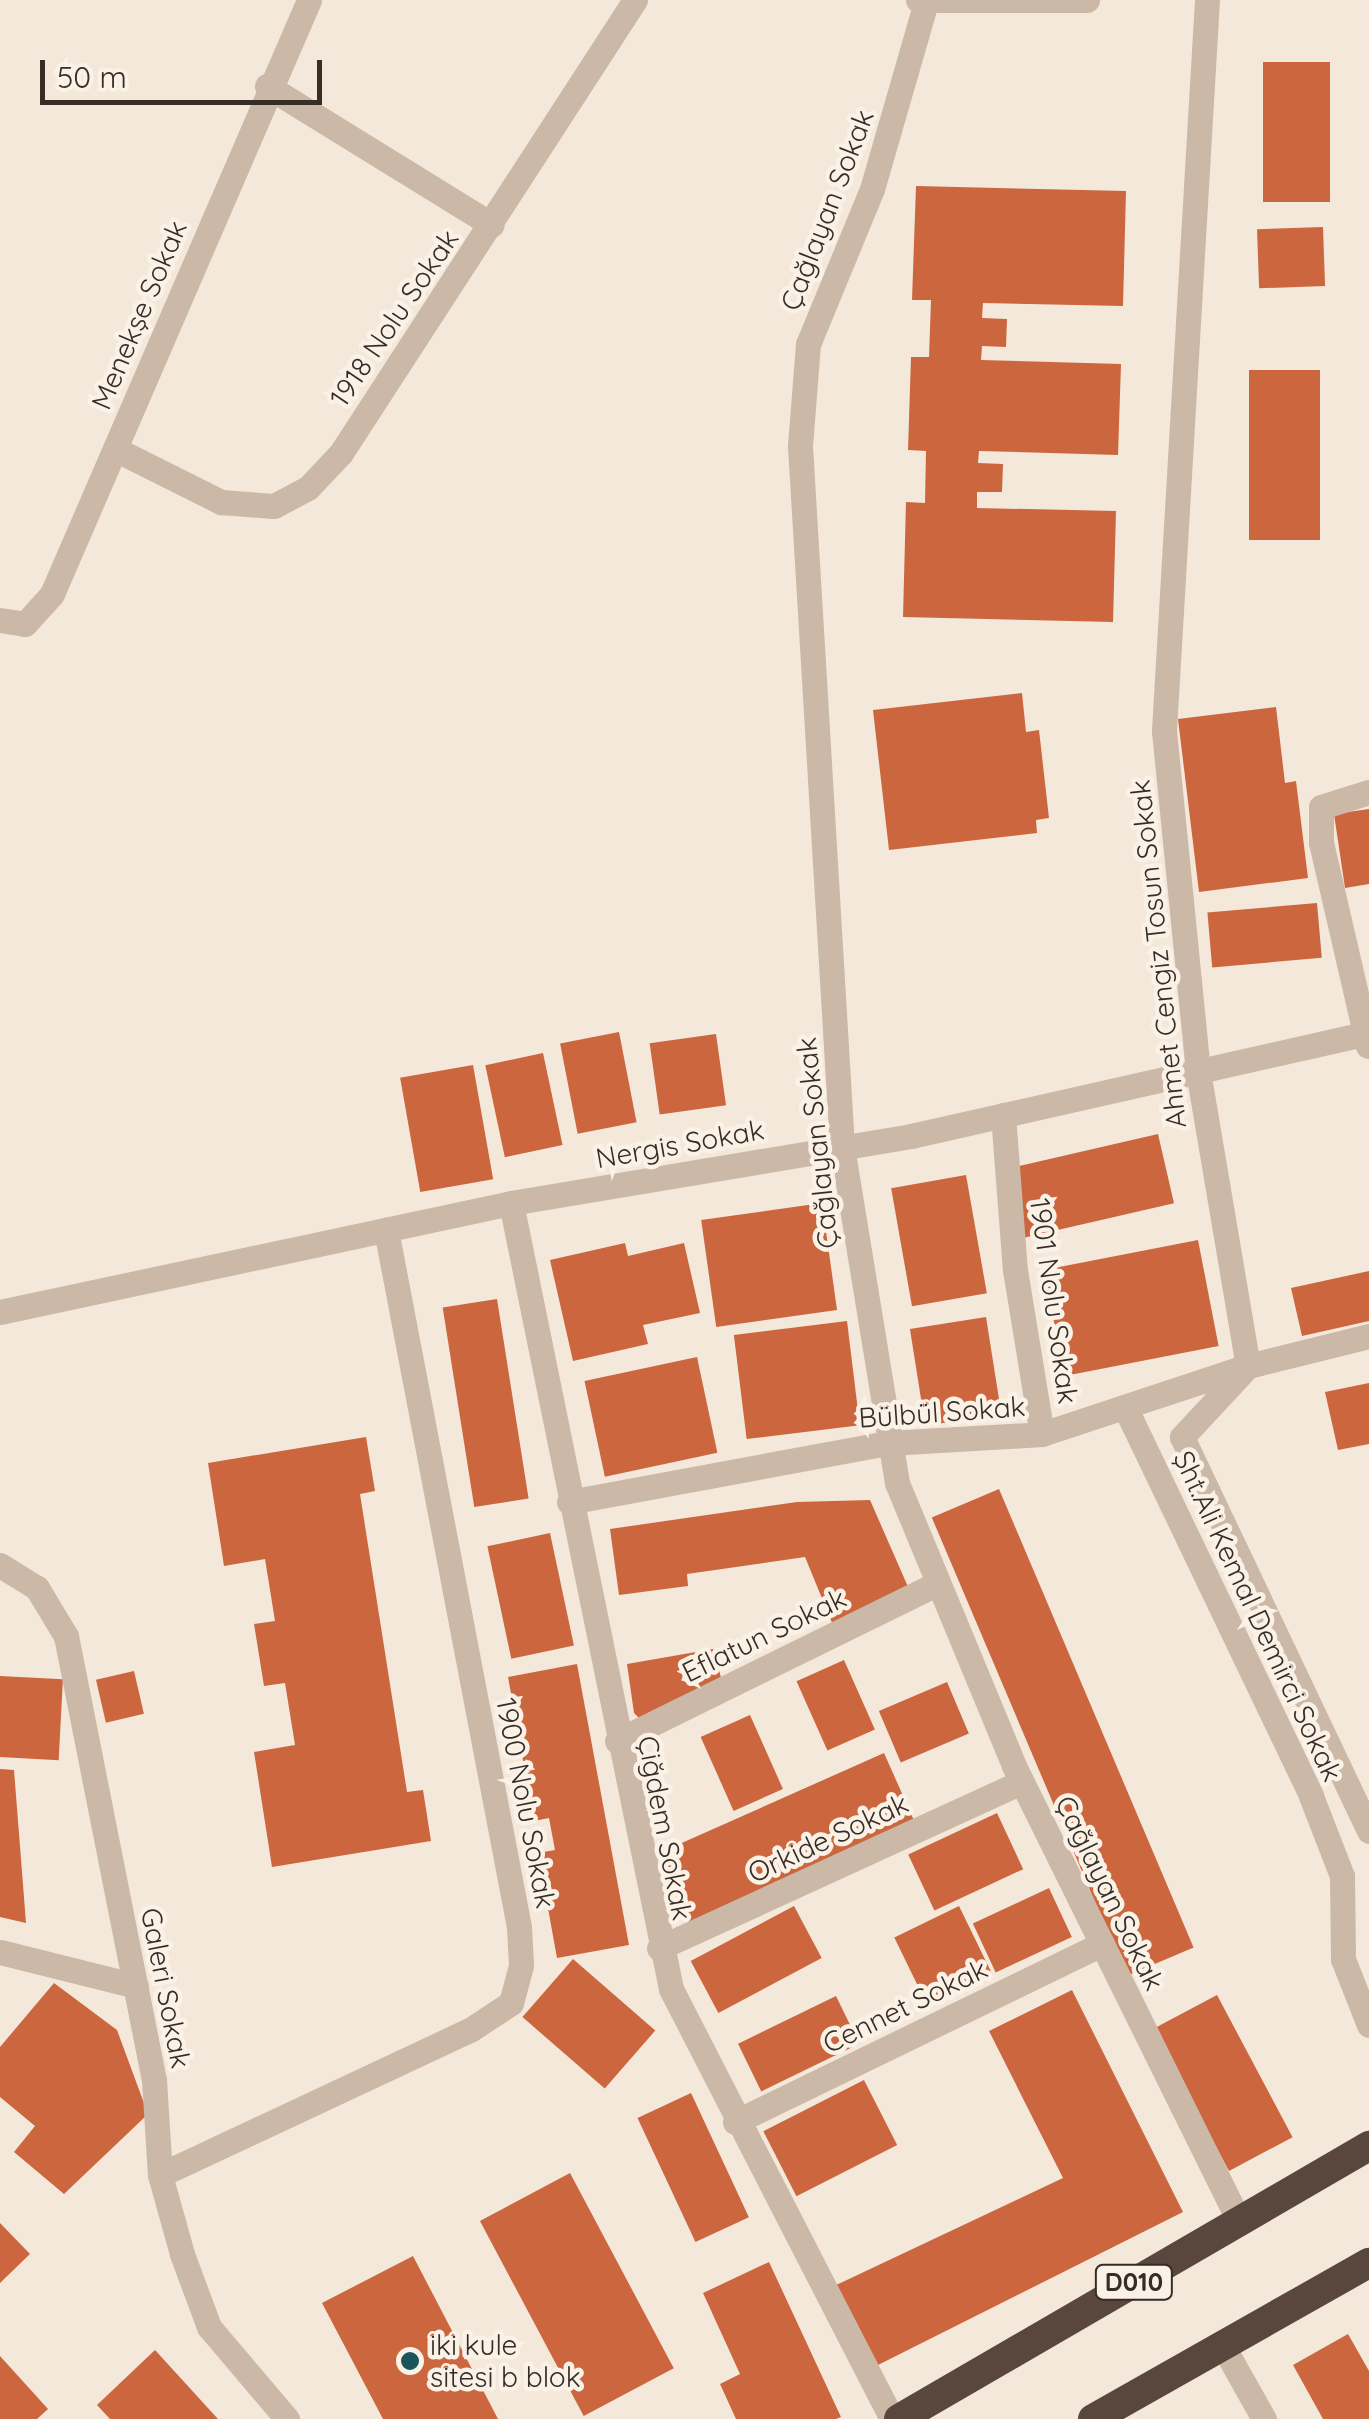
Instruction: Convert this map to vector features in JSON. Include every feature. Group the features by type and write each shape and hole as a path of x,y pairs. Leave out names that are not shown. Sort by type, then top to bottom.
{"highway":[{"name":"D010","path":"896,2419 1369,2146"},
{"path":"1093,2419 1369,2263"}],"street":[{"name":"Menekşe Sokak","path":"0,620 24,624 52,594 267,86 309,0"},
{"name":"1918 Nolu Sokak","path":"115,449 221,502 274,506 308,488 341,453 636,0"},
{"path":"922,1 1087,0"},
{"name":"Ahmet Cengiz Tosun Sokak","path":"1207,0 1164,731 1198,1071 1248,1366"},
{"name":"Çağlayan Sokak","path":"922,1 872,189 808,344 800,446 842,1147 888,1442 938,1583 1022,1782 1239,2221"},
{"path":"267,86 492,225"},
{"path":"1368,1038 1321,842 1321,808 1369,792"},
{"name":"Nergis Sokak","path":"0,1312 511,1203 842,1147 1368,1038"},
{"name":"1901 Nolu Sokak","path":"1003,1115 1015,1270 1042,1434"},
{"name":"Çiğdem Sokak","path":"511,1203 659,1948 682,2015 896,2419"},
{"name":"1900 Nolu Sokak","path":"160,2175 470,2030 510,2003 520,1965 519,1926 386,1230"},
{"name":"Bülbül Sokak","path":"570,1502 888,1442 1042,1434 1248,1366 1369,1336"},
{"path":"1248,1366 1182,1437 1369,1830"},
{"name":"Şht.Ali Kemal Demirci Sokak","path":"1125,1407 1311,1796 1342,1876 1342,1959 1369,2025"},
{"name":"Galeri Sokak","path":"0,1565 36,1588 66,1636 154,2080 160,2175 209,2327 287,2419"},
{"name":"Eflatun Sokak","path":"617,1741 938,1583"},
{"name":"Orkide Sokak","path":"659,1948 1022,1782"},
{"name":"Cennet Sokak","path":"736,2122 1102,1944"},
{"path":"0,1952 136,1986"},
{"path":"1223,2346 1264,2419"}],"building":[{"path":"1263,62 1330,62 1330,202 1263,202"},
{"path":"916,186 1126,191 1123,306 983,303 982,318 1007,319 1006,347 982,346 981,360 1121,364 1118,455 979,451 978,463 1003,464 1002,492 977,492 977,508 1116,511 1113,622 903,617 906,502 925,503 926,451 908,450 911,357 929,357 931,300 912,300"},
{"path":"1323,227 1325,286 1259,288 1257,229"},
{"path":"1249,370 1320,370 1320,540 1249,540"},
{"path":"1022,693 1026,732 1039,730 1049,818 1036,820 1037,833 889,850 873,710"},
{"path":"1276,707 1285,783 1296,781 1308,878 1199,892 1178,719"},
{"path":"1369,809 1369,884 1345,888 1334,814"},
{"path":"1317,903 1322,958 1212,967 1207,913"},
{"path":"619,1032 637,1122 578,1134 560,1043"},
{"path":"716,1034 726,1105 660,1115 650,1043"},
{"path":"543,1053 563,1145 505,1157 485,1065"},
{"path":"473,1065 493,1179 420,1192 400,1078"},
{"path":"1158,1134 1174,1203 1024,1238 1008,1169"},
{"path":"966,1175 987,1293 912,1306 891,1188"},
{"path":"822,1203 837,1310 716,1327 701,1220"},
{"path":"1198,1240 1219,1346 1064,1376 1044,1270"},
{"path":"625,1243 628,1256 684,1243 700,1313 643,1325 648,1344 573,1361 550,1260"},
{"path":"1369,1271 1369,1321 1302,1336 1291,1288"},
{"path":"497,1299 529,1499 474,1507 443,1308"},
{"path":"986,1317 1001,1414 925,1426 910,1329"},
{"path":"847,1321 860,1425 747,1439 734,1335"},
{"path":"697,1357 717,1453 605,1477 585,1381"},
{"path":"1369,1383 1369,1444 1338,1450 1325,1392"},
{"path":"366,1437 375,1491 360,1494 407,1792 423,1790 431,1841 272,1867 254,1752 295,1745 285,1683 264,1686 254,1624 275,1621 265,1559 224,1566 208,1463"},
{"path":"999,1489 1194,1947 1126,1976 932,1518"},
{"path":"870,1500 912,1596 835,1630 805,1557 687,1574 688,1586 619,1595 610,1529 797,1502"},
{"path":"550,1533 574,1645 511,1659 487,1546"},
{"path":"713,1649 724,1688 647,1726 634,1713 627,1664"},
{"path":"844,1660 875,1729 827,1751 796,1681"},
{"path":"577,1664 629,1945 557,1958 538,1853 555,1850 549,1818 534,1821 508,1677"},
{"path":"134,1671 144,1714 106,1723 96,1680"},
{"path":"0,1676 63,1679 59,1760 0,1757"},
{"path":"947,1682 969,1734 901,1762 879,1711"},
{"path":"750,1715 783,1789 734,1811 701,1737"},
{"path":"884,1753 917,1828 691,1929 657,1854"},
{"path":"0,1769 14,1770 26,1923 0,1917"},
{"path":"997,1813 1023,1869 934,1911 908,1854"},
{"path":"1049,1888 1072,1937 996,1972 973,1923"},
{"path":"794,1906 822,1958 718,2013 691,1961"},
{"path":"959,1906 993,1975 928,2007 894,1938"},
{"path":"573,1959 655,2031 605,2089 522,2017"},
{"path":"54,1983 117,2030 148,2114 64,2194 14,2152 35,2126 0,2097 0,2047"},
{"path":"1072,1990 1183,2212 872,2368 832,2287 1063,2178 989,2031"},
{"path":"1217,1995 1293,2137 1229,2171 1153,2029"},
{"path":"836,1996 859,2044 761,2091 738,2044"},
{"path":"864,2080 897,2145 796,2196 763,2131"},
{"path":"691,2093 749,2217 695,2242 638,2118"},
{"path":"570,2173 674,2368 584,2416 480,2221"},
{"path":"0,2223 30,2254 0,2283"},
{"name":"iki kule sitesi b blok","path":"413,2256 498,2419 383,2419 322,2303"},
{"path":"769,2262 841,2417 736,2419 720,2384 740,2374 703,2293"},
{"path":"1348,2334 1369,2371 1369,2419 1323,2419 1293,2365"},
{"path":"155,2350 218,2419 110,2419 97,2405"},
{"path":"0,2356 48,2409 37,2419 0,2419"}],"place":[{"name":"iki kule sitesi b blok","path":"410,2361"}]}
